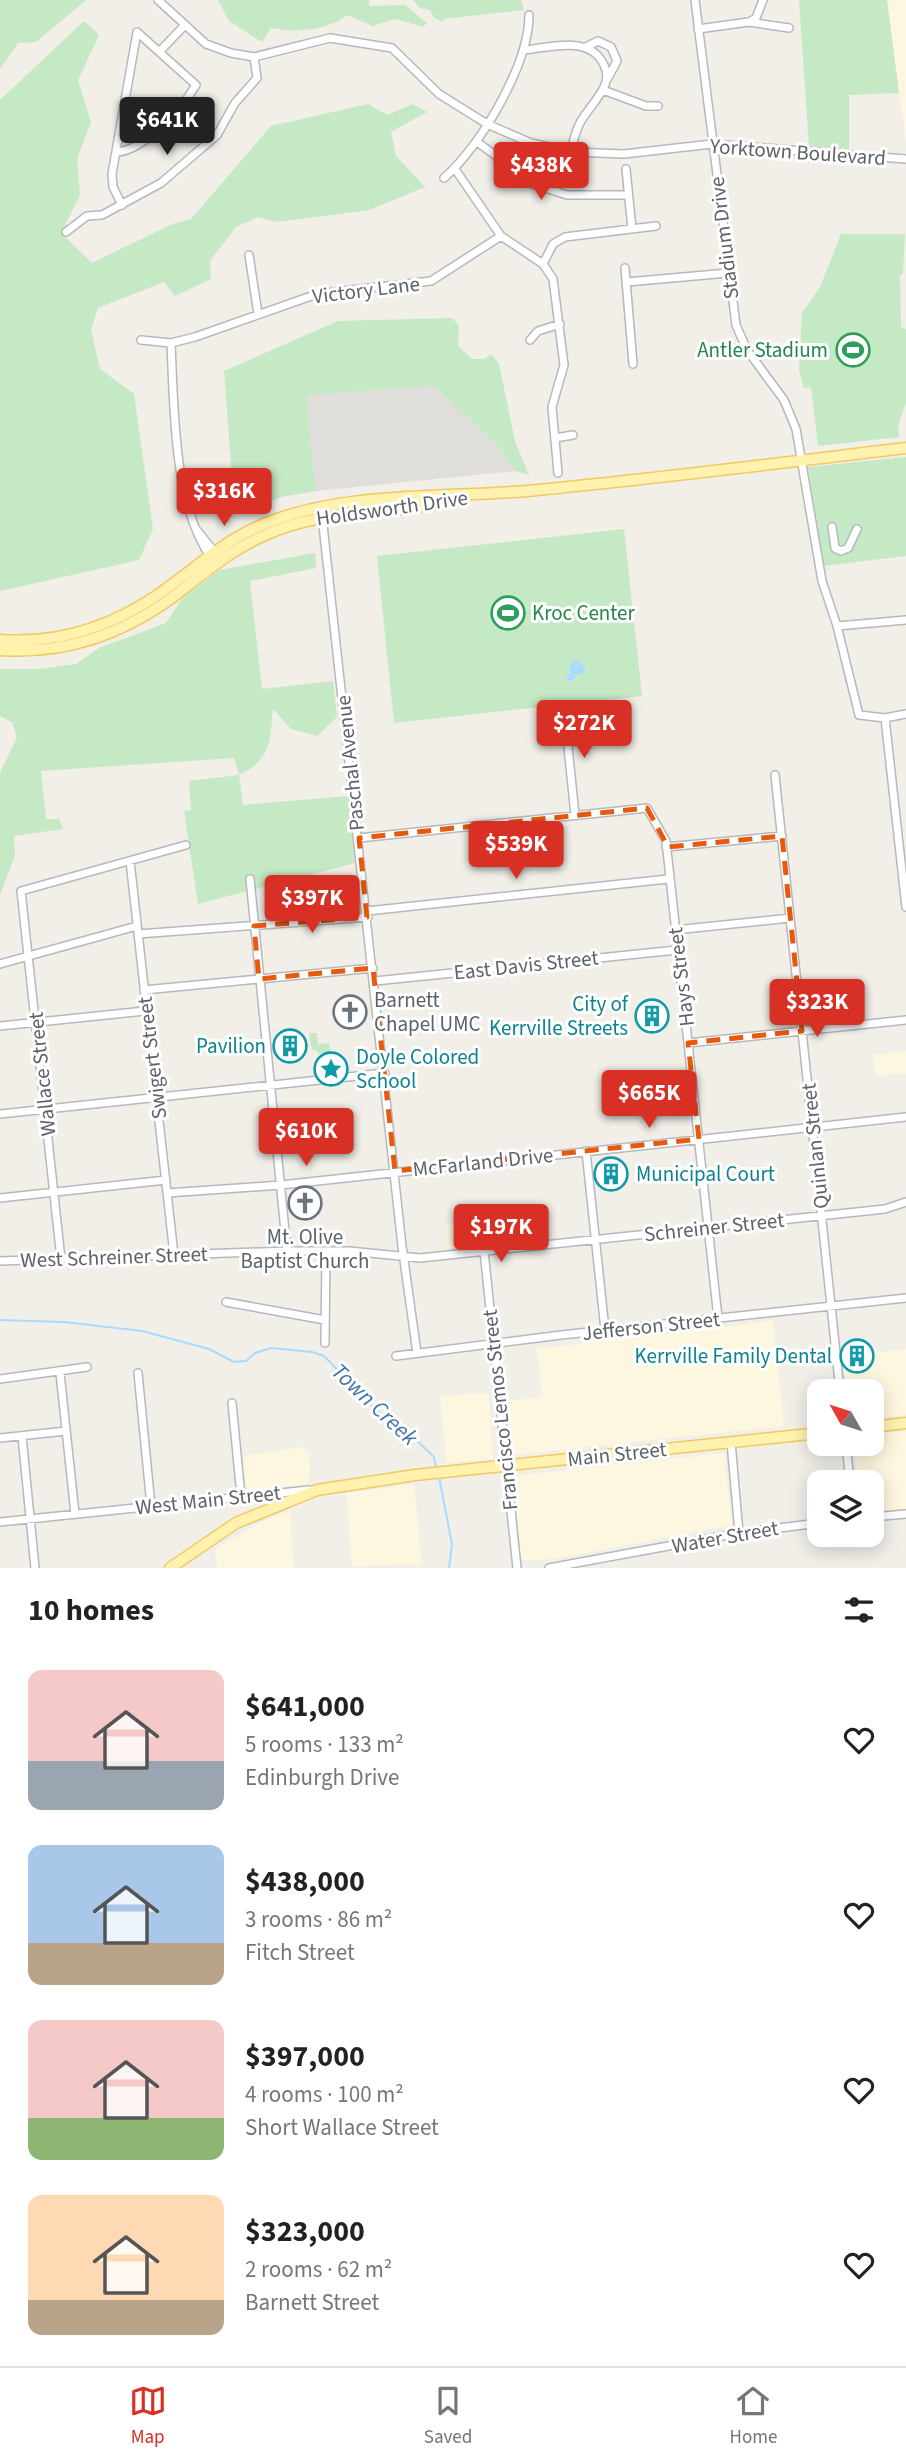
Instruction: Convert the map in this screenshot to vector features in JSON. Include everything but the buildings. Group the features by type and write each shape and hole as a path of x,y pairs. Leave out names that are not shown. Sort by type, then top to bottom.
{"main road":[{"name":"Holdsworth Drive","path":"0,640 59,638 98,628 129,614 215,558 322,512 432,507 482,495 906,448"},
{"name":"Holdsworth Drive","path":"0,650 23,652 61,648 101,637 134,622 215,558"},
{"path":"884,1426 906,1423"},
{"name":"Main Street","path":"415,1475 807,1434"},
{"name":"West Main Street","path":"317,1490 415,1475"},
{"path":"170,1568 181,1564 236,1523 317,1490"}],"street":[{"name":"Yorktown Boulevard","path":"158,0 206,44 218,50 254,57 330,38 392,48 439,94 487,124 531,143 571,152 624,154 712,144 906,159"},
{"name":"Stadium Drive","path":"695,0 733,313 741,339 784,400 796,429 821,581 837,626 859,715 885,718"},
{"path":"749,22 756,18 763,0"},
{"path":"444,178 477,142 487,124 525,50 529,15"},
{"path":"698,29 749,22 789,28"},
{"path":"160,51 185,25"},
{"path":"118,152 129,150 163,124 187,99 196,85 137,32 112,174 113,187 122,205"},
{"path":"525,50 572,45 586,47 603,42 615,53 617,61 603,90 579,123 571,152"},
{"path":"586,47 605,66 606,81"},
{"path":"66,232 87,216 102,215 161,183 217,135 235,103 257,78 254,57"},
{"path":"603,90 646,106 658,106"},
{"path":"477,142 495,155 517,179 567,195 628,195"},
{"path":"455,169 502,236 543,264 553,279 561,324 564,365 552,407 558,473"},
{"path":"625,169 632,229"},
{"path":"543,264 553,244 565,237 656,226"},
{"name":"Victory Lane","path":"141,340 171,342 195,337 317,294 431,281 502,236"},
{"path":"249,255 258,314"},
{"path":"625,268 633,365"},
{"path":"626,282 728,273"},
{"path":"530,340 538,331 561,324"},
{"path":"171,342 184,487 198,540 215,558"},
{"path":"555,438 573,435"},
{"name":"Paschal Avenue","path":"322,512 417,1353"},
{"path":"832,527 835,548 841,551 848,548 858,529"},
{"path":"837,626 906,620"},
{"path":"359,838 575,815 564,708"},
{"path":"906,714 885,718 906,907"},
{"path":"568,742 617,737"},
{"name":"Quinlan Street","path":"775,775 839,1379"},
{"name":"Hays Street","path":"575,815 647,808 663,833 718,1318"},
{"path":"666,847 782,836"},
{"path":"130,861 186,845"},
{"name":"Wallace Street","path":"61,1259 21,891 130,861"},
{"name":"Swigert Street","path":"130,861 174,1255"},
{"path":"250,879 287,1251"},
{"path":"0,964 138,930 254,926 668,880"},
{"path":"675,930 790,918"},
{"name":"East Davis Street","path":"375,981 677,950"},
{"path":"144,990 373,968"},
{"path":"0,1026 145,1011"},
{"path":"688,1043 906,1020"},
{"path":"0,1114 385,1073"},
{"name":"McFarland Drive","path":"167,1193 281,1185 906,1117"},
{"path":"586,1151 605,1330"},
{"path":"0,1198 166,1180"},
{"name":"Schreiner Street","path":"521,1247 822,1216 896,1207 906,1202"},
{"name":"West Schreiner Street","path":"0,1261 287,1251 326,1251 405,1258 521,1247"},
{"path":"325,1343 326,1251"},
{"name":"Francisco Lemos Street","path":"484,1251 491,1344 517,1568"},
{"name":"Jefferson Street","path":"396,1356 605,1330 906,1298"},
{"path":"226,1302 325,1320"},
{"path":"0,1378 61,1373 87,1367"},
{"path":"61,1373 75,1514"},
{"path":"138,1373 151,1506"},
{"path":"232,1403 241,1496"},
{"path":"0,1438 66,1431"},
{"path":"22,1436 35,1568"},
{"path":"731,1442 739,1533"},
{"name":"West Main Street","path":"0,1522 317,1490"},
{"path":"884,1516 906,1514"},
{"name":"Water Street","path":"549,1568 594,1565 739,1533 807,1524"}],"highlighted area":[{"path":"647,808 668,847 782,836 802,1031 688,1043 699,1139 395,1171 373,968 259,979 254,926 367,917 359,838"}],"shaded area":[{"path":"887,0 906,0 906,141 899,93"},
{"path":"434,386 497,445 515,471 316,491 306,395"},
{"path":"906,1051 906,1073 875,1076 873,1055"},
{"path":"478,1221 481,1245 447,1249 444,1225"},
{"path":"773,1321 784,1426 511,1455 505,1401 542,1397 537,1349"},
{"path":"868,1345 869,1353 906,1349 906,1415 884,1418 884,1379 845,1379 841,1348"},
{"path":"489,1394 493,1459 446,1463 440,1397"},
{"path":"906,1431 906,1509 884,1511 884,1470 856,1470 855,1456 884,1456 884,1434"},
{"path":"304,1447 305,1452 309,1451 310,1472 307,1484 246,1491 242,1456"},
{"path":"724,1453 732,1525 554,1559 526,1561 521,1558 513,1476"},
{"path":"414,1484 422,1564 352,1566 346,1493"},
{"path":"290,1511 294,1568 217,1568 215,1549 261,1522"}],"green space":[{"path":"0,0 86,0 36,42 18,43 0,69"},
{"path":"218,0 369,0 369,6 405,5 427,23 423,27 395,19 373,26 347,15 330,24 310,29 271,28 262,42 229,21"},
{"path":"413,0 521,0 524,10 444,19 443,22 434,18 430,10 420,8"},
{"path":"799,0 887,0 899,93 849,95 849,151 809,147"},
{"path":"84,21 99,35 78,80 91,122 77,159 80,195 61,233 92,263 170,225 191,219 271,126 368,104 387,115 413,104 427,112 391,132 396,156 425,187 369,210 277,222 258,217 236,227 210,261 211,279 175,296 164,282 98,308 91,330 100,369 134,394 153,529 139,560 0,591 0,100"},
{"name":"Antler Stadium","path":"841,234 905,234 903,274 900,275 901,327 906,329 906,403 898,425 899,437 818,446 811,387 804,388 799,370 802,313 820,287"},
{"path":"452,318 459,325 458,346 472,359 484,359 491,354 499,364 515,441 529,475 515,471 497,445 434,386 306,395 316,491 281,497 235,515 224,371 338,321"},
{"path":"906,457 906,556 823,566 808,467"},
{"name":"Kroc Center","path":"624,529 642,696 394,723 377,556"},
{"path":"315,553 316,568 250,581 262,689 333,681 337,717 317,736 291,729 273,709 269,740 263,756 250,769 239,775 234,758 41,771 46,819 59,819 63,829 14,836 15,855 0,895 0,773 17,737 12,722 0,716 0,669 40,669 76,664 99,648 166,623 182,599 219,570"},
{"path":"239,775 243,805 348,796 355,863 198,904 184,811 191,810 189,781"},
{"path":"309,1033 317,1033 318,1044 329,1043 330,1052 318,1054 317,1050 312,1050"}],"water":[{"path":"576,660 584,666 585,671 581,675 574,674 576,677 571,682 565,677 571,673 569,666"}],"waterway":[{"name":"Town Creek","path":"0,1320 64,1322 142,1331 209,1349 234,1362 246,1361 255,1353 271,1348 312,1352 324,1356 375,1409 411,1435 434,1457 436,1468"},
{"name":"Town Creek","path":"439,1477 452,1544 449,1568"}],"place":[{"name":"Antler Stadium","path":"853,350"},
{"name":"Kroc Center","path":"508,613"},
{"name":"Barnett Chapel UMC","path":"350,1012"},
{"name":"City of Kerrville Streets","path":"652,1016"},
{"name":"Pavilion","path":"290,1046"},
{"name":"Doyle Colored School","path":"331,1069"},
{"name":"Municipal Court","path":"611,1174"},
{"name":"Mt. Olive Baptist Church","path":"305,1203"},
{"name":"Kerrville Family Dental","path":"857,1356"}]}
